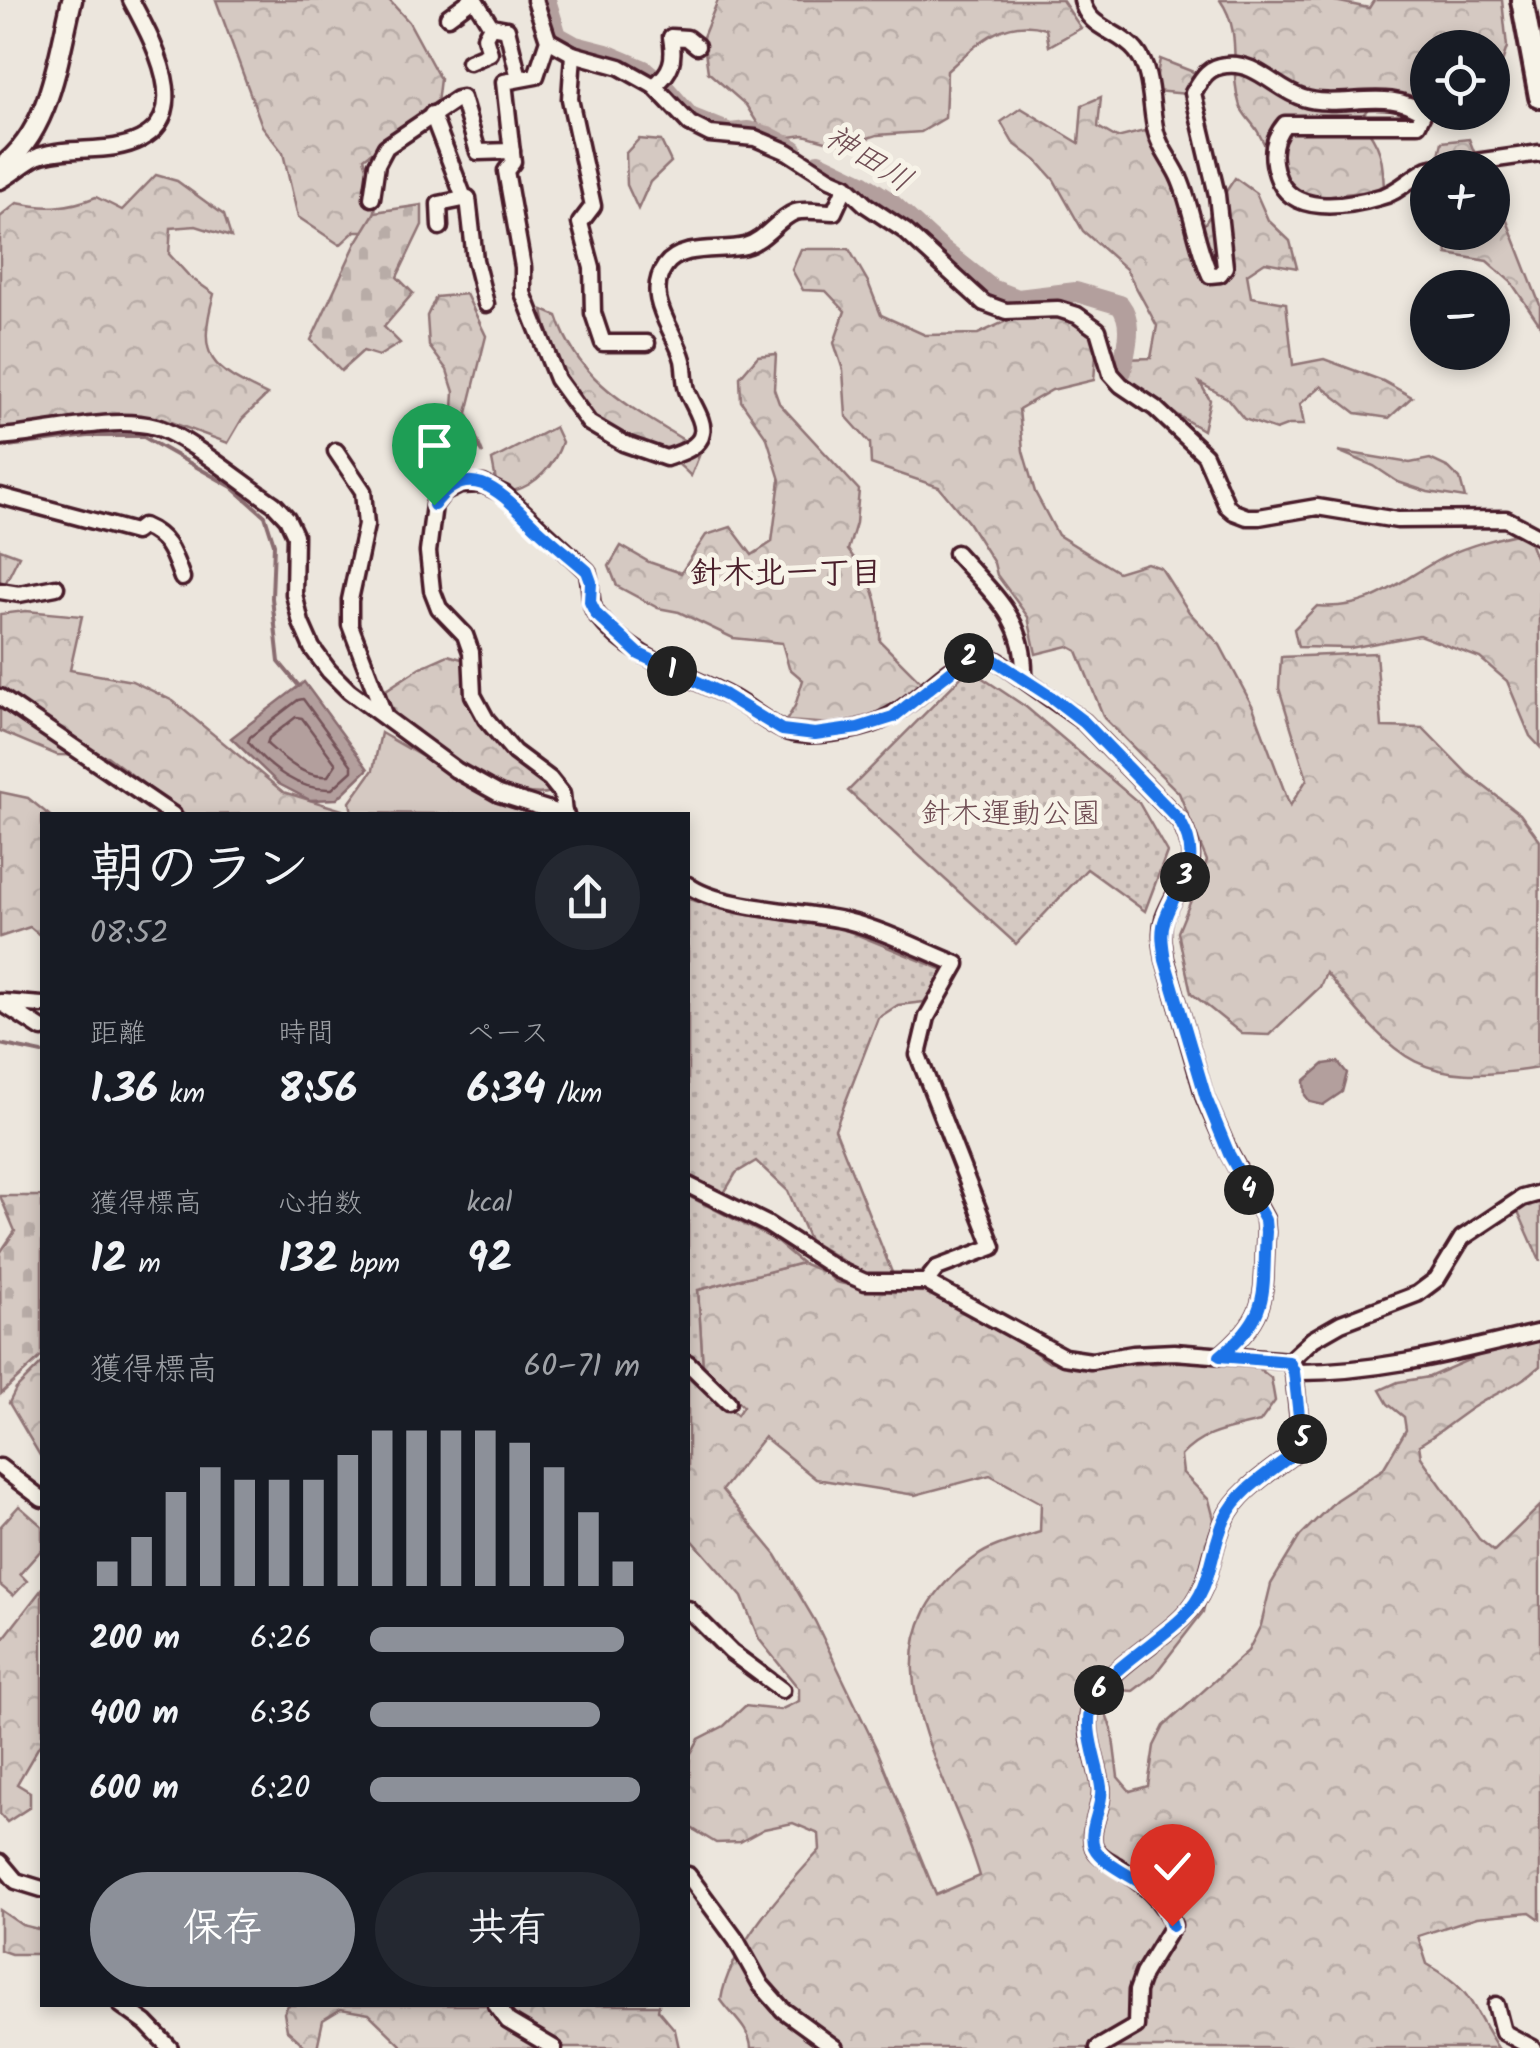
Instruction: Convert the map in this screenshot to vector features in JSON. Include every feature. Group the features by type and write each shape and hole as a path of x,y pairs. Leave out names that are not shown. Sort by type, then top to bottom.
{"highway":[{"path":"1522,0 1540,97"}],"main road":[{"path":"0,168 23,146 44,106 72,0"}],"street":[{"path":"0,181 38,156 115,146 149,136 161,123 167,102 162,64 131,0"},
{"path":"448,17 473,0 491,26 506,29 519,78"},
{"path":"536,0 548,40 536,76 504,82 513,162 506,171 523,267 523,293 557,379 589,424 623,444 666,458 698,442 703,432 687,390 683,359 660,306 658,287 666,265 682,254 744,246 763,238 790,214 834,212 846,186"},
{"path":"1082,0 1089,18 1136,51 1146,74 1157,138 1180,177 1210,275 1220,274 1224,267 1217,195 1193,93 1206,71 1223,64 1242,65 1304,99 1386,101 1416,107 1423,114 1418,124 1285,124 1276,135 1273,149 1276,173 1285,194 1306,205 1381,198 1410,180"},
{"path":"468,62 490,53 485,37 491,26"},
{"path":"654,86 670,69 674,57 671,36 686,38 697,46"},
{"path":"548,40 573,54 620,67 654,86 690,124 710,134 755,138 788,152 846,186 866,205 905,230 984,303 1006,310 1058,308 1077,314 1098,330 1111,374 1205,455 1226,506 1234,512 1259,517 1316,507 1397,520 1506,518 1540,537"},
{"path":"573,54 570,100 593,206 580,224 592,268 594,313 603,344 647,343"},
{"path":"372,198 377,164 386,147 462,98 478,152 512,151"},
{"path":"432,114 464,198"},
{"path":"1510,157 1540,153"},
{"path":"440,227 439,204 468,198 475,260 486,304"},
{"path":"0,437 96,426 157,428 274,504 295,535 294,594 301,623 312,648 339,681 456,770 499,794 556,812"},
{"path":"336,451 363,491 366,525 350,600 350,625 385,718"},
{"path":"565,812 562,794 550,779 514,752 486,719 473,695 471,652 464,635 440,608 432,590 428,552 434,505 443,493 468,482 484,484 504,494 587,571 590,602 596,614 639,654 737,701 782,730 815,734 858,728 893,717 974,656 988,656 1084,722 1180,821 1191,840 1192,858 1164,919 1165,960 1206,1098 1229,1154 1265,1220 1266,1232 1260,1310 1254,1324 1220,1356"},
{"path":"0,496 135,532 143,526 158,532 169,544 182,578"},
{"path":"956,553 1012,616 1020,632 1024,678"},
{"path":"0,591 19,594 56,587"},
{"path":"0,697 169,812"},
{"path":"690,887 725,900 851,922 957,964 927,1017 918,1055 992,1247 937,1268 926,1282"},
{"path":"0,1002 40,1005"},
{"path":"0,1002 40,1028"},
{"path":"690,1186 767,1224 838,1270 865,1282 926,1282 1064,1358 1091,1361 1174,1352 1340,1372 1445,1355 1540,1332"},
{"path":"1098,2048 1136,2026 1137,1990 1172,1926 1165,1906 1150,1889 1096,1852 1092,1841 1102,1791 1089,1728 1092,1706 1105,1682 1198,1600 1232,1508 1302,1447 1291,1367 1313,1339 1341,1322 1417,1294 1438,1278 1462,1238 1522,1198 1540,1193"},
{"path":"690,1365 728,1402"},
{"path":"0,1466 40,1497"},
{"path":"690,1611 731,1652 782,1690"},
{"path":"0,1862 16,1881 40,1888"},
{"path":"690,1878 736,1940 761,1985 783,2010 835,2048"},
{"path":"1496,2004 1503,2032 1532,2048"},
{"path":"124,2007 170,2048"},
{"path":"498,2007 508,2021 554,2048"}],"green space":[{"path":"216,0 389,0 409,22 440,79 437,103 364,158 377,198 372,231 355,231 340,245 298,217 283,153 262,126"},
{"path":"718,0 1062,0 1081,28 1049,46 1046,29 1004,29 947,71 945,118 921,132 833,143 804,135 790,137 763,132 746,105 708,72 703,37"},
{"path":"1220,0 1330,0 1369,8 1374,0 1502,0 1505,30 1410,30 1410,107 1373,102 1360,119 1380,152 1384,191 1297,201 1240,106 1234,39"},
{"path":"1160,59 1196,73 1199,95 1154,91"},
{"path":"1101,97 1098,127 1117,138 1144,131 1160,140 1160,160 1174,175 1203,226 1235,178 1256,193 1268,220 1290,241 1297,268 1265,262 1247,274 1251,297 1286,303 1293,365 1324,359 1383,381 1412,397 1389,418 1356,413 1321,386 1300,404 1304,425 1276,430 1244,419 1227,398 1200,383 1210,400 1203,430 1126,385 1124,359 1151,358 1157,326 1126,269 1083,231 1054,180 1013,143 1001,122 1021,108 1079,143 1082,105"},
{"path":"639,139 661,141 671,162 650,182 638,209 627,185 626,153"},
{"path":"1469,139 1473,150 1440,150 1442,142"},
{"path":"156,175 177,181 224,215 231,237 196,226 171,228 169,254 190,277 214,294 207,333 213,359 233,377 267,395 242,419 228,443 165,420 0,429 0,217 17,203 57,206 96,197 122,210"},
{"path":"422,205 422,225 397,277 413,293 384,327 400,343 379,356 363,351 341,371 311,340 356,243 375,212"},
{"path":"1510,228 1540,305 1540,325 1510,281 1510,270 1497,270 1487,261 1447,254 1446,250 1510,250"},
{"path":"801,249 849,249 881,315 925,335 978,334 1028,311 1073,318 1097,342 1094,380 1052,390 1019,409 1023,451 1035,492 1058,535 1118,572 1147,563 1161,568 1189,612 1220,645 1253,707 1290,806 1307,779 1279,688 1281,657 1376,653 1382,727 1423,728 1468,774 1520,814 1540,841 1538,1068 1465,1074 1437,1070 1414,1061 1373,1028 1326,973 1320,987 1269,1035 1242,1034 1191,993 1178,932 1207,861 1179,793 1104,718 1077,651 1068,646 1036,654 1028,617 997,575 994,563 968,522 939,487 871,464 870,443 846,416 843,370 834,343 845,311 826,291 803,290 792,270"},
{"path":"466,294 486,336 467,413 483,454 453,409 454,392 447,370 429,346 427,316 436,297"},
{"path":"543,310 557,316 567,341 597,380 701,451 691,476 670,458 623,438 591,414 559,367"},
{"path":"776,354 774,389 779,403 859,490 848,550 874,592 880,641 924,685 895,707 832,724 786,721 803,680 789,668 782,643 733,638 679,612 658,608 617,586 609,566 621,546 649,562 681,573 706,535 731,527 752,555 772,542 780,480 767,438 741,401 740,377 758,356"},
{"path":"555,427 562,442 550,466 537,479 513,491 496,481 492,460"},
{"path":"1338,451 1410,463 1430,459 1449,468 1460,479 1465,498 1398,482 1374,466"},
{"path":"1526,532 1540,568 1540,747 1530,736 1507,681 1480,658 1419,635 1350,648 1298,647 1294,629 1317,606 1369,599 1454,552"},
{"path":"0,549 19,556 3,588 0,588"},
{"path":"26,611 82,616 70,670 132,681 173,701 283,792 349,812 181,812 107,756 57,755 0,731 0,614"},
{"path":"448,655 465,660 472,704 492,736 551,792 514,789 491,780 445,754 390,712 380,694 421,667"},
{"name":"針木運動公園","path":"969,669 1026,707 1139,803 1167,852 1145,911 1087,869 1016,944 848,791"},
{"path":"381,733 496,799 527,812 352,812 350,802 373,770"},
{"path":"0,792 28,798 45,812 40,812 40,935 30,927 0,937"},
{"path":"690,900 748,915 841,928 946,971 924,1002 898,1005 878,1018 835,1129 893,1275 866,1275 809,1240 788,1191 756,1161 736,1173 723,1195 690,1180"},
{"path":"0,1196 40,1196 40,1358 1,1394 0,1253 15,1231"},
{"path":"690,1197 773,1239 802,1263 698,1290 703,1369 690,1357"},
{"path":"1540,1201 1540,1261 1517,1209"},
{"path":"802,1263 836,1282 875,1291 930,1292 1002,1329 1047,1361 1078,1367 1198,1361 1257,1367 1271,1378 1275,1401 1260,1422 1208,1436 1181,1456 1183,1473 1209,1500 1214,1519 1209,1583 1203,1612 1154,1675 1133,1691 1120,1690 1100,1697 1112,1730 1118,1777 1130,1791 1148,1786 1154,1746 1164,1726 1248,1651 1261,1625 1271,1584 1300,1536 1336,1500 1383,1469 1406,1430 1404,1417 1388,1404 1380,1390 1398,1382 1429,1377 1540,1329 1540,1366 1419,1445 1421,1457 1479,1539 1494,1551 1540,1506 1540,1919 1530,1912 1477,1917 1418,1936 1427,1964 1463,1992 1498,2048 751,2048 744,2029 721,2000 726,1981 760,1920 820,1850 819,1834 793,1823 764,1829 740,1842 716,1843 690,1827 690,1755 699,1739 724,1726 745,1706 780,1710 799,1701 799,1689 759,1639 742,1597 690,1537 690,1371 737,1415 743,1406 703,1369 698,1290","holes":["764,1437 816,1479 915,1495 990,1475 1041,1503 1040,1532 998,1545 976,1557 938,1592 918,1629 913,1668 918,1709 980,1876 936,1895 878,1752 815,1621 776,1555 722,1490"]},
{"path":"40,1365 40,1456 9,1403 16,1389"},
{"path":"19,1506 40,1524 40,1551 20,1574 27,1581 13,1596 0,1585 0,1527"},
{"path":"40,1592 40,1744 17,1784 30,1792 30,1807 7,1822 0,1814 0,1643"},
{"path":"0,1910 22,1925 40,1930 40,1954 0,1950"},
{"path":"287,2007 659,2007 675,2030 679,2048 404,2048 369,2014 341,2009 323,2020 317,2048 307,2048 287,2030"}],"water":[{"path":"304,682 368,769 337,799 310,800 279,784 231,738"},
{"path":"1338,1062 1347,1073 1342,1092 1323,1105 1310,1102 1304,1081 1324,1064"}],"waterway":[{"name":"神田川","path":"546,0 557,36 644,70 690,117 730,133 748,131 768,136 793,149"},
{"name":"神田川","path":"818,163 890,202 992,289 1018,299 1076,292 1120,305 1128,329 1122,371"},
{"path":"0,447 88,436 142,436 232,487 265,516 274,544 272,598 279,662 299,686"},
{"path":"0,1044 40,1053"},
{"path":"0,1476 12,1485"}],"district":[{"name":"針木北一丁目","path":"786,574"}],"route":[{"path":"434,505 443,493 468,482 484,484 504,494 587,571 590,602 596,614 639,654 761,714 782,730 815,734 858,728 893,717 964,661 988,656 1084,722 1180,821 1191,840 1192,858 1164,919 1165,960 1206,1098 1229,1154 1265,1220 1266,1232 1260,1310 1254,1324 1220,1356 1289,1362 1294,1372 1302,1447 1232,1508 1198,1600 1105,1682 1092,1706 1089,1728 1102,1791 1092,1841 1096,1852 1150,1889 1165,1906 1172,1926"}]}
